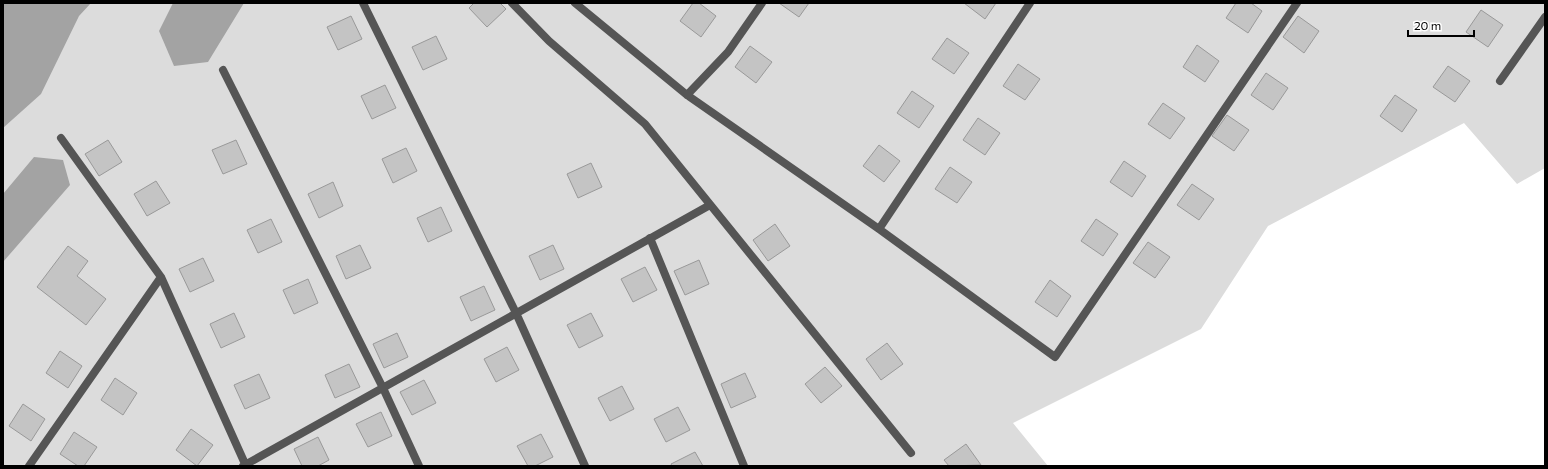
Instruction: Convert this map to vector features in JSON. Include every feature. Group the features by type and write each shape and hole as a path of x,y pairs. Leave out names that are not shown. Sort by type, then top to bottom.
{"lane":[{"path":"363,3 516,313 584,466"},
{"path":"512,3 549,41 645,124 911,453"},
{"path":"575,3 686,95 879,229 1055,357 1298,3"},
{"path":"686,95 728,52 762,3"},
{"path":"879,229 1030,3"},
{"path":"1500,81 1545,17"},
{"path":"223,70 382,388 419,466"},
{"path":"61,138 161,277 245,466 710,205"},
{"path":"650,238 744,466"},
{"path":"29,466 161,277"}],"shaded area":[{"path":"3,3 1545,3 1545,168 1517,184 1464,123 1268,226 1201,329 1013,423 1048,466 3,466"},
{"path":"3,3 91,3 79,16 41,94 3,128"},
{"path":"173,3 244,3 208,62 174,66 159,31"},
{"path":"34,157 63,160 70,185 3,262 3,194"}],"building":[{"path":"474,3 500,3 506,9 487,27 469,8"},
{"path":"693,3 699,3 716,16 701,37 680,21"},
{"path":"779,3 809,3 799,17"},
{"path":"964,3 996,3 985,19"},
{"path":"1236,3 1251,3 1262,11 1248,33 1226,18"},
{"path":"1481,10 1503,25 1488,47 1466,32"},
{"path":"351,16 362,39 338,50 327,27"},
{"path":"1298,16 1319,31 1304,53 1283,37"},
{"path":"436,36 447,59 423,70 412,47"},
{"path":"947,38 969,53 954,74 932,59"},
{"path":"1197,45 1219,61 1205,82 1183,67"},
{"path":"750,46 772,62 756,83 735,67"},
{"path":"1018,64 1040,79 1025,100 1003,86"},
{"path":"1448,66 1470,81 1455,102 1433,87"},
{"path":"1266,73 1288,88 1273,110 1251,95"},
{"path":"385,85 396,108 372,119 361,96"},
{"path":"912,91 934,106 919,128 897,113"},
{"path":"1395,95 1417,110 1402,132 1380,116"},
{"path":"1163,103 1185,118 1170,139 1148,124"},
{"path":"1227,115 1249,130 1234,151 1212,136"},
{"path":"978,118 1000,133 985,155 963,140"},
{"path":"108,140 122,162 99,176 85,154"},
{"path":"236,140 247,164 223,174 212,150"},
{"path":"879,145 900,161 884,182 863,166"},
{"path":"406,148 417,171 393,183 382,159"},
{"path":"1124,161 1146,176 1132,197 1110,182"},
{"path":"591,163 602,187 578,198 567,174"},
{"path":"950,167 972,182 957,203 935,189"},
{"path":"156,181 170,203 147,216 134,194"},
{"path":"333,182 343,206 319,218 308,194"},
{"path":"1192,184 1214,199 1199,220 1177,205"},
{"path":"441,207 452,231 428,242 417,218"},
{"path":"271,219 282,242 258,253 247,230"},
{"path":"1096,219 1118,234 1103,256 1081,241"},
{"path":"775,224 790,246 768,261 753,240"},
{"path":"1148,242 1170,257 1155,278 1133,263"},
{"path":"360,245 371,268 346,279 336,256"},
{"path":"553,245 564,269 540,280 529,256"},
{"path":"68,246 88,261 77,276 106,299 86,325 37,287"},
{"path":"203,258 214,281 190,292 179,269"},
{"path":"699,260 709,284 685,295 674,271"},
{"path":"645,267 657,290 633,302 621,279"},
{"path":"308,279 318,303 294,314 283,290"},
{"path":"1050,280 1071,296 1057,317 1035,302"},
{"path":"484,286 495,310 471,321 460,297"},
{"path":"234,313 245,337 221,348 210,324"},
{"path":"591,313 603,336 579,348 567,325"},
{"path":"397,333 408,357 384,368 373,344"},
{"path":"887,343 903,364 881,380 866,359"},
{"path":"507,347 519,370 496,382 484,359"},
{"path":"60,351 82,366 68,388 46,373"},
{"path":"349,364 360,387 335,398 325,375"},
{"path":"825,367 842,386 821,403 805,384"},
{"path":"745,373 756,397 731,408 721,384"},
{"path":"259,374 270,398 245,409 234,385"},
{"path":"115,378 137,393 123,415 101,400"},
{"path":"424,380 436,403 412,415 400,392"},
{"path":"622,386 634,409 610,421 598,398"},
{"path":"23,404 45,419 31,441 9,426"},
{"path":"678,407 690,430 666,442 654,419"},
{"path":"381,412 392,436 368,447 356,424"},
{"path":"191,429 213,445 197,466 176,450"},
{"path":"74,432 97,447 84,466 78,466 60,454"},
{"path":"541,434 553,457 535,466 528,466 517,446"},
{"path":"318,437 329,460 318,466 302,466 294,449"},
{"path":"966,444 981,465 949,466 944,460"},
{"path":"695,452 703,466 672,466 671,464"}]}
